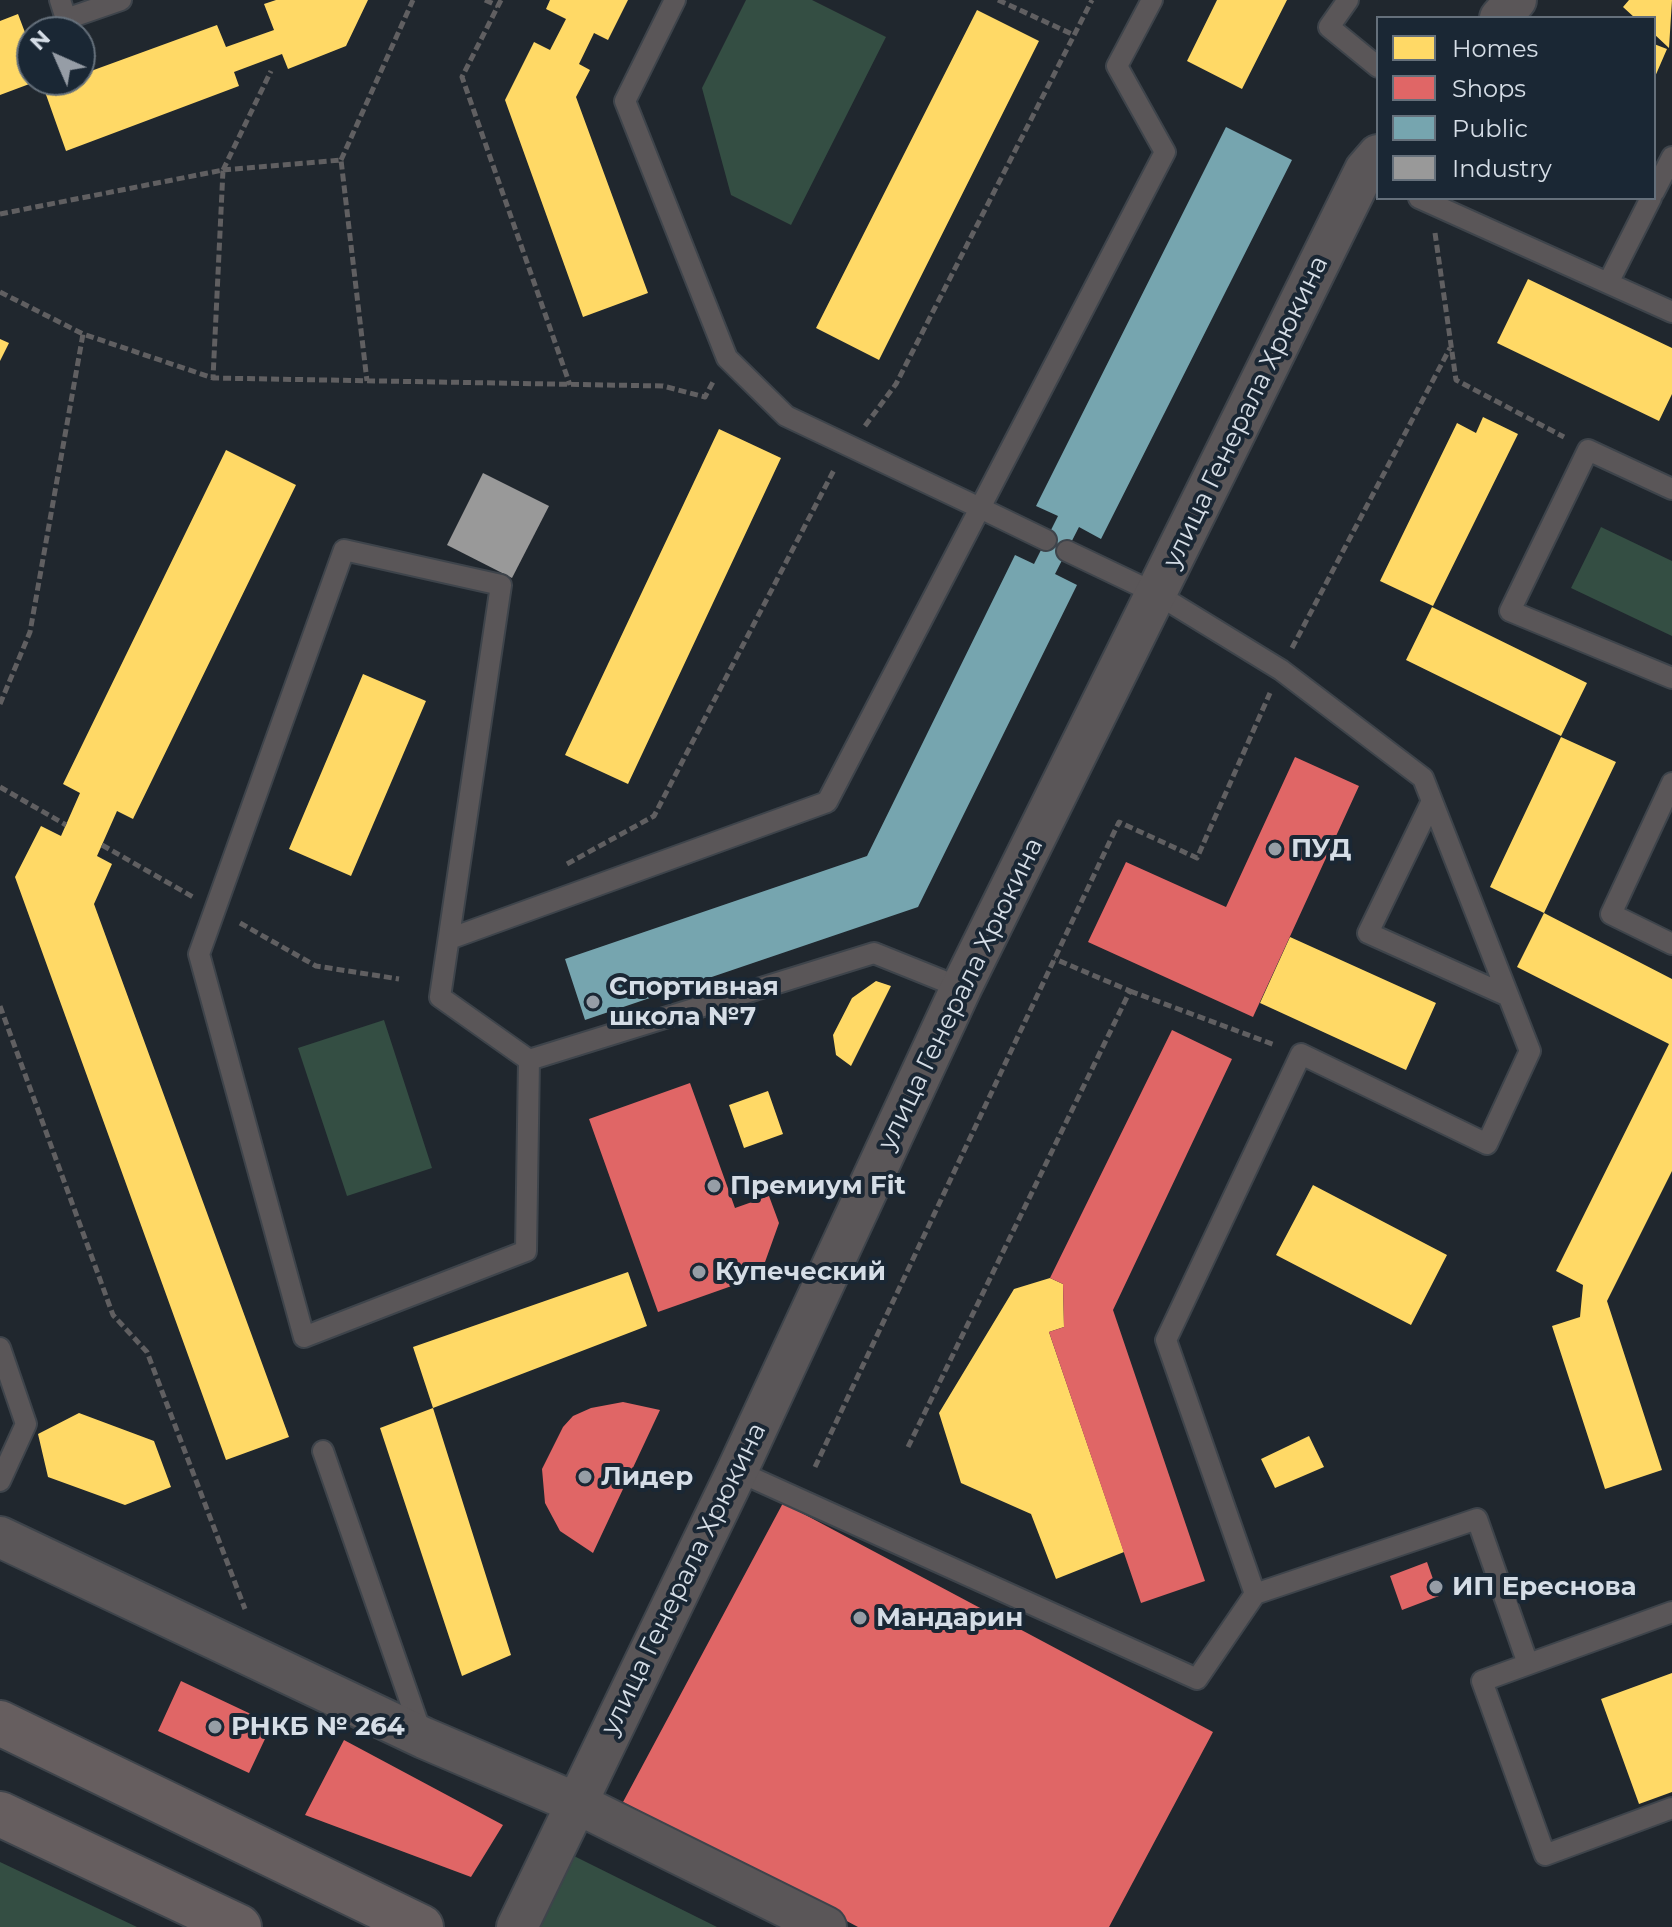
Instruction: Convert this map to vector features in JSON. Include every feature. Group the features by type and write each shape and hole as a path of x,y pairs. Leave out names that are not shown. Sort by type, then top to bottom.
{"main road":[{"path":"0,1723 421,1927"},
{"path":"0,1814 239,1927"}],"street":[{"path":"1502,16 1516,0"},
{"name":"улица Генерала Хрюкина","path":"517,1927 737,1471 961,988 1374,167"},
{"path":"0,1537 424,1738 576,1803 826,1927"}],"lane":[{"path":"60,0 66,19 121,0"},
{"path":"675,0 625,101 727,358 786,416 849,449 1046,540"},
{"path":"449,939 827,802 1165,152 1117,66 1152,0"},
{"path":"1348,0 1329,27 1376,65"},
{"path":"1656,188 1672,157"},
{"path":"1608,283 1650,200"},
{"path":"1425,201 1672,312"},
{"path":"1672,489 1588,450 1510,611 1672,678"},
{"path":"344,550 501,585 440,997 529,1060 526,1251 304,1337 199,954 344,550"},
{"path":"1067,551 1157,594 1281,670 1423,778 1530,1051 1487,1144 1301,1054 1166,1340 1255,1594"},
{"path":"1672,783 1611,914 1672,944"},
{"path":"1432,801 1368,933 1508,996"},
{"path":"529,1060 874,953 961,988"},
{"path":"0,1348 26,1424 0,1481"},
{"path":"323,1451 424,1738"},
{"path":"737,1471 1197,1679 1255,1594 1477,1519 1528,1664"},
{"path":"1672,1612 1482,1681 1545,1855 1672,1808"}],"path":[{"path":"367,381 341,160 413,0"},
{"path":"485,0 500,3 462,77 570,385"},
{"path":"998,0 1074,35"},
{"path":"565,865 654,816 822,486 896,384 1092,0"},
{"path":"213,378 223,170 271,71"},
{"path":"0,214 223,170 341,160"},
{"path":"1425,201 1456,380 1588,450"},
{"path":"0,292 83,334 213,378 663,386 705,397 727,358"},
{"path":"0,704 30,632 83,334"},
{"path":"815,1467 1119,822 1197,858 1281,670 1450,348"},
{"path":"0,787 66,825"},
{"path":"102,845 316,966 399,979"},
{"path":"1055,959 1130,991 1301,1054"},
{"path":"908,1447 1130,991"},
{"path":"0,1006 113,1315 147,1352 245,1609"}],"green space":[{"path":"746,0 812,0 886,37 791,225 731,195 702,88"},
{"path":"1601,527 1672,561 1672,636 1571,588"},
{"path":"384,1020 432,1168 347,1196 298,1048"},
{"path":"574,1856 717,1927 540,1927"},
{"path":"0,1862 137,1927 0,1927"}],"building: Homes":[{"path":"276,0 368,0 346,46 288,69 282,54 234,72 239,86 66,151 46,96 96,96 96,69 217,25 226,47 274,30 264,4"},
{"path":"550,0 628,0 608,40 594,33 579,64 590,70 576,97 648,293 583,317 505,100 534,42 550,50 566,19 546,9"},
{"path":"1217,0 1287,0 1242,89 1187,61"},
{"path":"1629,0 1672,0 1669,48 1656,36 1656,16 1633,16 1623,7"},
{"path":"977,10 1039,41 879,360 816,328"},
{"path":"18,14 19,16 16,16 16,89 0,95 0,21"},
{"path":"1656,45 1667,49 1656,74"},
{"path":"1528,279 1672,348 1672,394 1659,421 1497,343"},
{"path":"0,339 9,343 0,361"},
{"path":"1483,417 1518,434 1433,606 1380,581 1457,423 1476,433"},
{"path":"719,429 781,458 628,784 565,755"},
{"path":"226,450 296,485 133,819 117,811 97,856 112,864 94,904 289,1437 226,1460 15,877 41,826 61,836 80,793 63,784"},
{"path":"1432,607 1587,683 1561,736 1406,660"},
{"path":"363,674 426,701 351,876 289,849"},
{"path":"1561,737 1616,762 1544,913 1490,887"},
{"path":"1544,913 1672,979 1672,1171 1607,1301 1662,1470 1605,1489 1552,1326 1580,1317 1583,1285 1556,1271 1669,1044 1517,967"},
{"path":"1290,937 1436,1003 1406,1070 1260,1003"},
{"path":"876,981 891,986 851,1066 836,1055 833,1035 852,998"},
{"path":"768,1091 783,1134 744,1148 729,1105"},
{"path":"1313,1185 1447,1255 1411,1325 1276,1255"},
{"path":"628,1272 647,1326 433,1408 413,1347"},
{"path":"1050,1278 1063,1284 1064,1327 1049,1332 1124,1552 1056,1579 1031,1514 961,1483 939,1413 1014,1289"},
{"path":"433,1408 511,1655 462,1676 380,1428"},
{"path":"79,1413 154,1441 171,1487 125,1505 48,1477 38,1434"},
{"path":"1309,1436 1324,1467 1275,1488 1261,1459"},
{"path":"1672,1673 1672,1792 1639,1804 1601,1699"}],"building: Shops":[{"path":"1295,757 1359,786 1253,1017 1088,942 1126,862 1226,907"},
{"path":"1172,1030 1232,1059 1113,1310 1205,1581 1141,1603 1049,1332 1064,1327 1063,1284 1050,1278"},
{"path":"690,1083 735,1208 769,1196 779,1223 760,1276 658,1312 589,1119"},
{"name":"Лидер","path":"623,1402 660,1410 593,1553 560,1531 545,1503 542,1469 563,1427 573,1416 591,1408"},
{"name":"Мандарин","path":"783,1503 1213,1732 1109,1927 858,1927 623,1802"},
{"path":"1427,1562 1439,1596 1402,1610 1390,1576"},
{"name":"РНКБ № 264","path":"181,1681 272,1724 249,1773 158,1731"},
{"path":"344,1740 503,1825 471,1877 305,1815"}],"building: Public":[{"path":"1226,127 1292,160 1101,539 1079,527 1055,574 1077,585 918,907 585,1020 565,959 867,856 1015,555 1034,564 1058,516 1036,506"}],"building: Industry":[{"path":"483,473 549,506 512,578 447,545"}],"place":[{"name":"ПУД","path":"1275,849"},
{"name":"Спортивная школа №7","path":"593,1002"},
{"name":"Премиум Fit","path":"714,1186"},
{"name":"Купеческий","path":"699,1272"},
{"name":"Лидер","path":"585,1477"},
{"name":"ИП Ереснова","path":"1436,1587"},
{"name":"Мандарин","path":"860,1618"},
{"name":"РНКБ № 264","path":"215,1727"}]}
